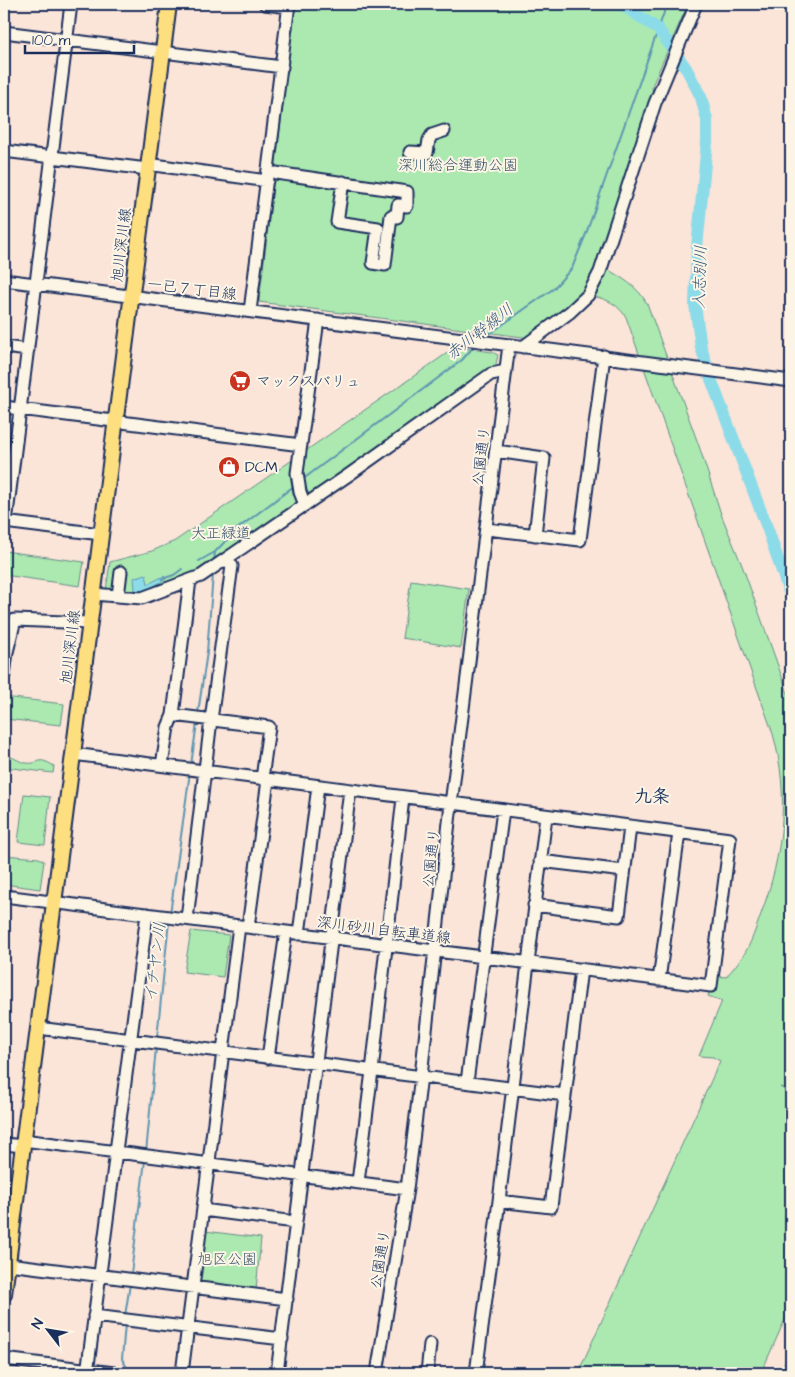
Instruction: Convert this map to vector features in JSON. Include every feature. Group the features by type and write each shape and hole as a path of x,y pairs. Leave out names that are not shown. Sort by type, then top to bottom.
{"main road":[{"name":"旭川深川線","path":"4,1294 169,4"}],"street":[{"path":"71,4 5,522 101,534"},
{"path":"250,312 271,177 289,5 265,4"},
{"path":"523,347 570,312 588,295 602,266 660,93 695,6"},
{"path":"4,32 282,67"},
{"path":"410,152 427,153 429,140 432,135 444,131"},
{"path":"4,151 148,166 344,182 407,192 406,206 398,205 397,216 391,216 385,265 373,263 378,228 338,222 344,182"},
{"name":"一已７丁目線","path":"4,280 791,381"},
{"path":"305,505 297,473 318,320"},
{"path":"4,346 28,350"},
{"name":"公園通り","path":"376,1373 407,1189 436,951 451,804 509,346"},
{"path":"487,529 580,540 604,356"},
{"path":"93,594 142,598 202,576 228,560 491,374 506,371"},
{"path":"4,407 301,446"},
{"path":"496,451 544,458 535,535"},
{"path":"187,920 232,566 228,560"},
{"path":"118,596 121,572"},
{"path":"162,765 168,727 173,715 190,580"},
{"path":"4,675 5,652 15,620 89,623"},
{"path":"173,715 269,727 265,779 244,927 222,1052 182,1373"},
{"path":"73,754 679,833 659,980"},
{"path":"299,934 318,786"},
{"path":"277,1373 350,790"},
{"path":"358,1182 403,798"},
{"path":"468,1082 503,810"},
{"path":"476,1373 546,816"},
{"path":"534,905 619,916 630,827"},
{"name":"深川砂川自転車道線","path":"4,896 711,986 730,839 679,833"},
{"path":"540,861 624,871"},
{"path":"87,1372 146,914"},
{"path":"268,1058 286,932"},
{"path":"499,1201 551,1207 580,969"},
{"path":"38,1028 565,1095"},
{"path":"4,1144 23,1143 116,1151 407,1189"},
{"path":"203,1210 295,1222"},
{"path":"8,1264 287,1299"},
{"path":"94,1316 282,1339"},
{"path":"427,1373 430,1344"},
{"path":"4,1359 87,1372 114,1373"}],"green space":[{"name":"深川総合運動公園","path":"295,4 688,4 652,86 653,99 591,277 564,310 530,338 259,302"},
{"path":"602,266 634,287 648,306 699,446 721,514 743,568 791,702 791,1091 780,1087 791,1093 791,1306 761,1373 578,1373 720,1061 713,1057 699,1056 722,1001 708,996 714,976 726,977 743,956 753,936 775,870 782,825 781,780 773,734 626,317 618,307 600,298 588,295"},
{"name":"大正緑道","path":"456,347 492,352 498,355 495,368 225,556 181,580 143,596 106,591 110,562 152,551 175,541"},
{"path":"4,551 84,562 80,586 4,575"},
{"path":"411,580 469,589 461,648 402,638"},
{"path":"4,697 64,704 61,725 4,719"},
{"path":"6,756 26,763 44,761 54,766 53,773 4,767"},
{"path":"24,794 50,797 45,845 18,842"},
{"path":"4,855 39,858 44,861 40,889 4,884"},
{"path":"191,931 229,935 223,977 184,972"},
{"name":"旭区公園","path":"205,1231 261,1238 256,1290 199,1281"}],"water":[{"path":"146,574 148,584 164,576 166,579 147,590 137,592 135,590 134,578"},
{"path":"791,1349 791,1373 780,1373"}],"waterway":[{"name":"入志別川","path":"621,4 658,29 686,68 701,97 707,120 707,142 697,248 695,305 701,347 791,598"},
{"name":"赤川幹線川","path":"485,337 553,289 572,268 586,234 667,4"},
{"name":"赤川幹線川","path":"302,480 462,360 475,345"},
{"name":"赤川幹線川","path":"199,561 215,552 237,529 294,486"},
{"name":"イチヤン川","path":"214,562 215,552"},
{"name":"赤川幹線川","path":"162,579 174,575 182,569"},
{"name":"イチヤン川","path":"198,713 207,652 213,574"},
{"name":"イチヤン川","path":"191,765 197,723"},
{"name":"イチヤン川","path":"170,914 190,772"},
{"name":"イチヤン川","path":"157,1038 169,921"},
{"name":"イチヤン川","path":"146,1153 156,1048"},
{"name":"イチヤン川","path":"131,1274 145,1160"},
{"name":"イチヤン川","path":"125,1316 130,1284"},
{"name":"イチヤン川","path":"125,1324 122,1359 130,1373"}],"place":[{"name":"マックスバリュ","path":"240,381"},
{"name":"DCM","path":"229,467"}],"district":[{"name":"九条","path":"652,796"}]}
